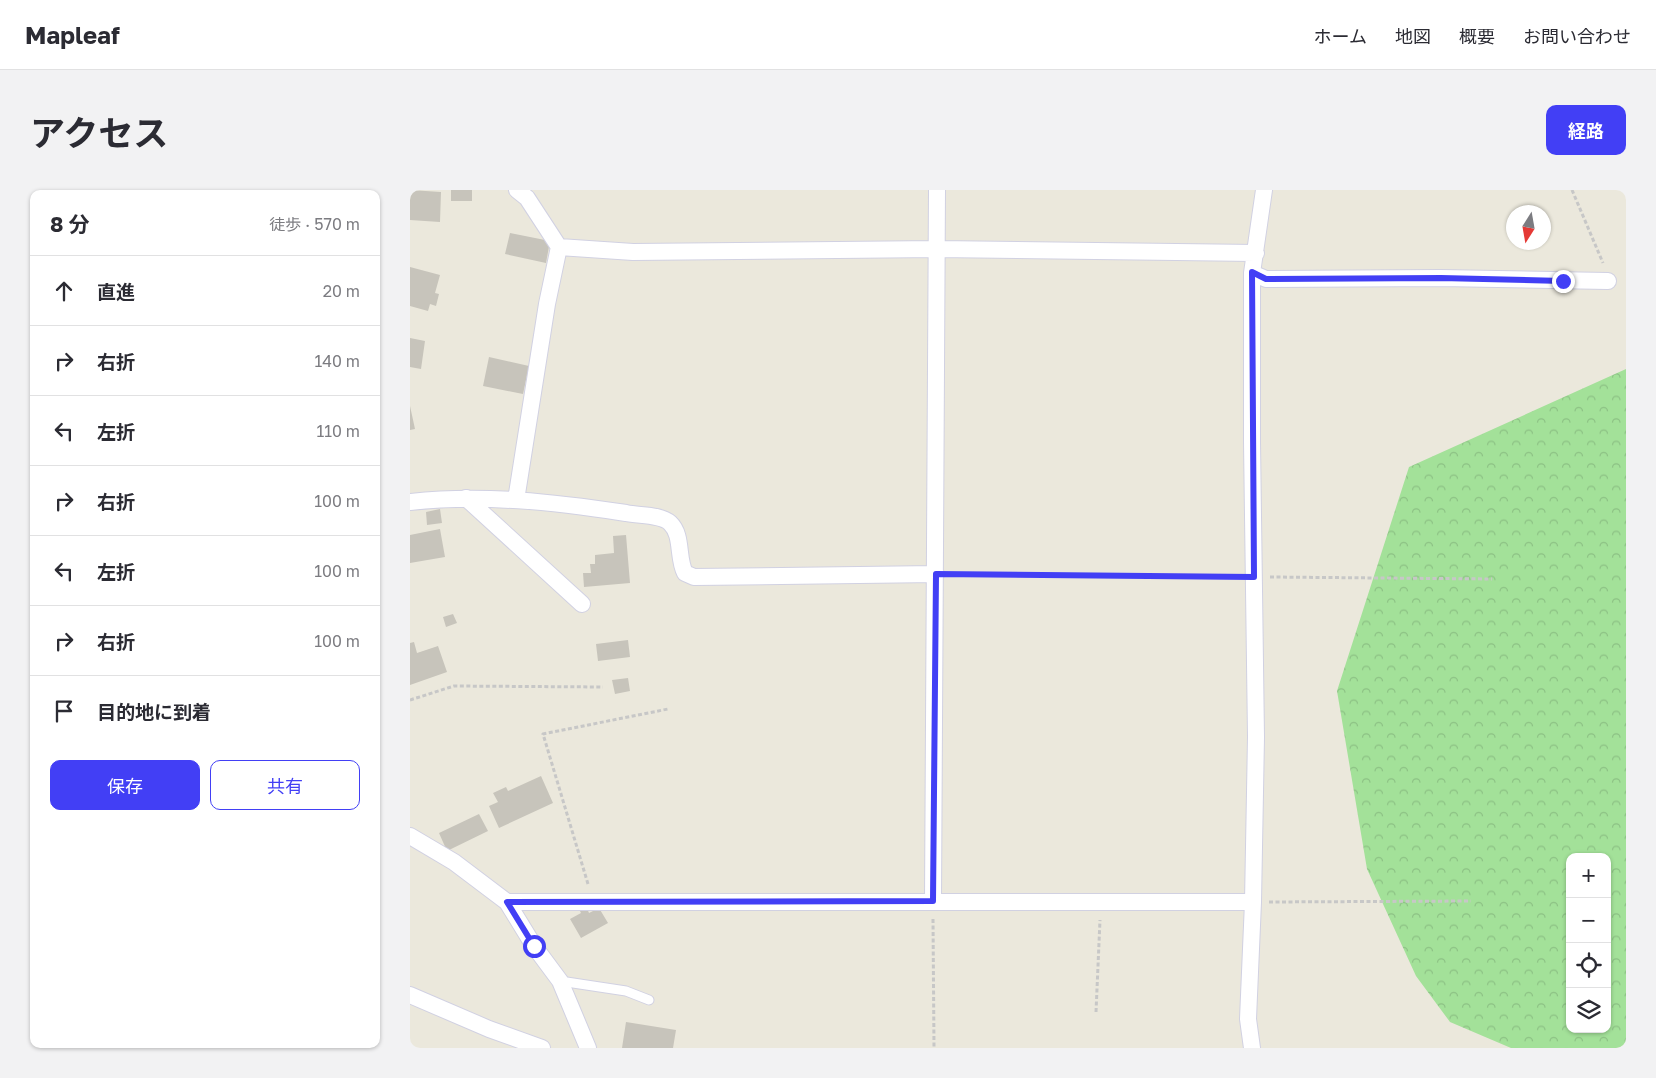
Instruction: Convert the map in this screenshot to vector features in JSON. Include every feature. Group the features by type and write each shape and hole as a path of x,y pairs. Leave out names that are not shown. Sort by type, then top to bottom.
{"street":[{"path":"516,500 547,304 559,247 527,198 518,190"},
{"path":"933,901 937,190"},
{"path":"1252,1048 1248,1019 1254,902 1256,737 1252,272 1264,190"},
{"path":"559,247 633,252 937,249 1256,253"},
{"path":"1252,272 1266,279 1431,278 1608,281"},
{"path":"410,502 466,498 516,500 664,519 676,531 680,563 685,573 694,577 936,574"},
{"path":"466,498 582,604"},
{"path":"410,836 454,862 507,902 534,946 560,981 588,1048"},
{"path":"507,902 1254,902"},
{"path":"410,995 489,1029 542,1048"}],"lane":[{"path":"560,981 626,991 649,1000"}],"path":[{"path":"1572,190 1608,281"},
{"path":"936,574 1492,579"},
{"path":"410,700 454,686 603,686"},
{"path":"594,901 543,734 668,710"},
{"path":"933,901 934,1048"},
{"path":"1254,902 1471,901"},
{"path":"1096,1012 1101,902"}],"green space":[{"path":"1626,369 1626,1048 1511,1048 1450,1022 1416,976 1367,869 1337,691 1409,467"}],"building":[{"path":"410,190 441,192 440,222 410,220"},
{"path":"451,190 472,190 472,201 451,201"},
{"path":"510,233 550,241 546,263 505,254"},
{"path":"410,267 440,275 435,293 439,294 436,306 430,304 428,311 410,306"},
{"path":"410,338 425,341 421,369 410,367"},
{"path":"489,357 529,366 523,394 483,386"},
{"path":"410,406 415,429 410,430"},
{"path":"440,509 442,523 427,525 426,512"},
{"path":"440,529 445,557 410,563 410,535"},
{"path":"626,535 630,583 584,587 583,573 591,573 590,564 595,564 595,555 614,553 613,536"},
{"path":"453,614 457,623 446,627 443,617"},
{"path":"628,640 630,657 598,661 596,644"},
{"path":"414,642 417,653 438,646 447,672 410,685 410,643"},
{"path":"628,678 630,691 615,694 612,680"},
{"path":"541,776 553,803 499,828 489,806 498,802 493,793 506,787 508,791"},
{"path":"479,814 488,831 447,851 439,833"},
{"path":"586,906 589,913 599,908 608,923 581,938 570,919 581,913 579,909"},
{"path":"626,1022 676,1030 673,1048 622,1048"}],"route":[{"path":"534,946 507,902 933,901 936,574 1254,577 1252,272 1266,279 1441,278 1563,281"}]}
